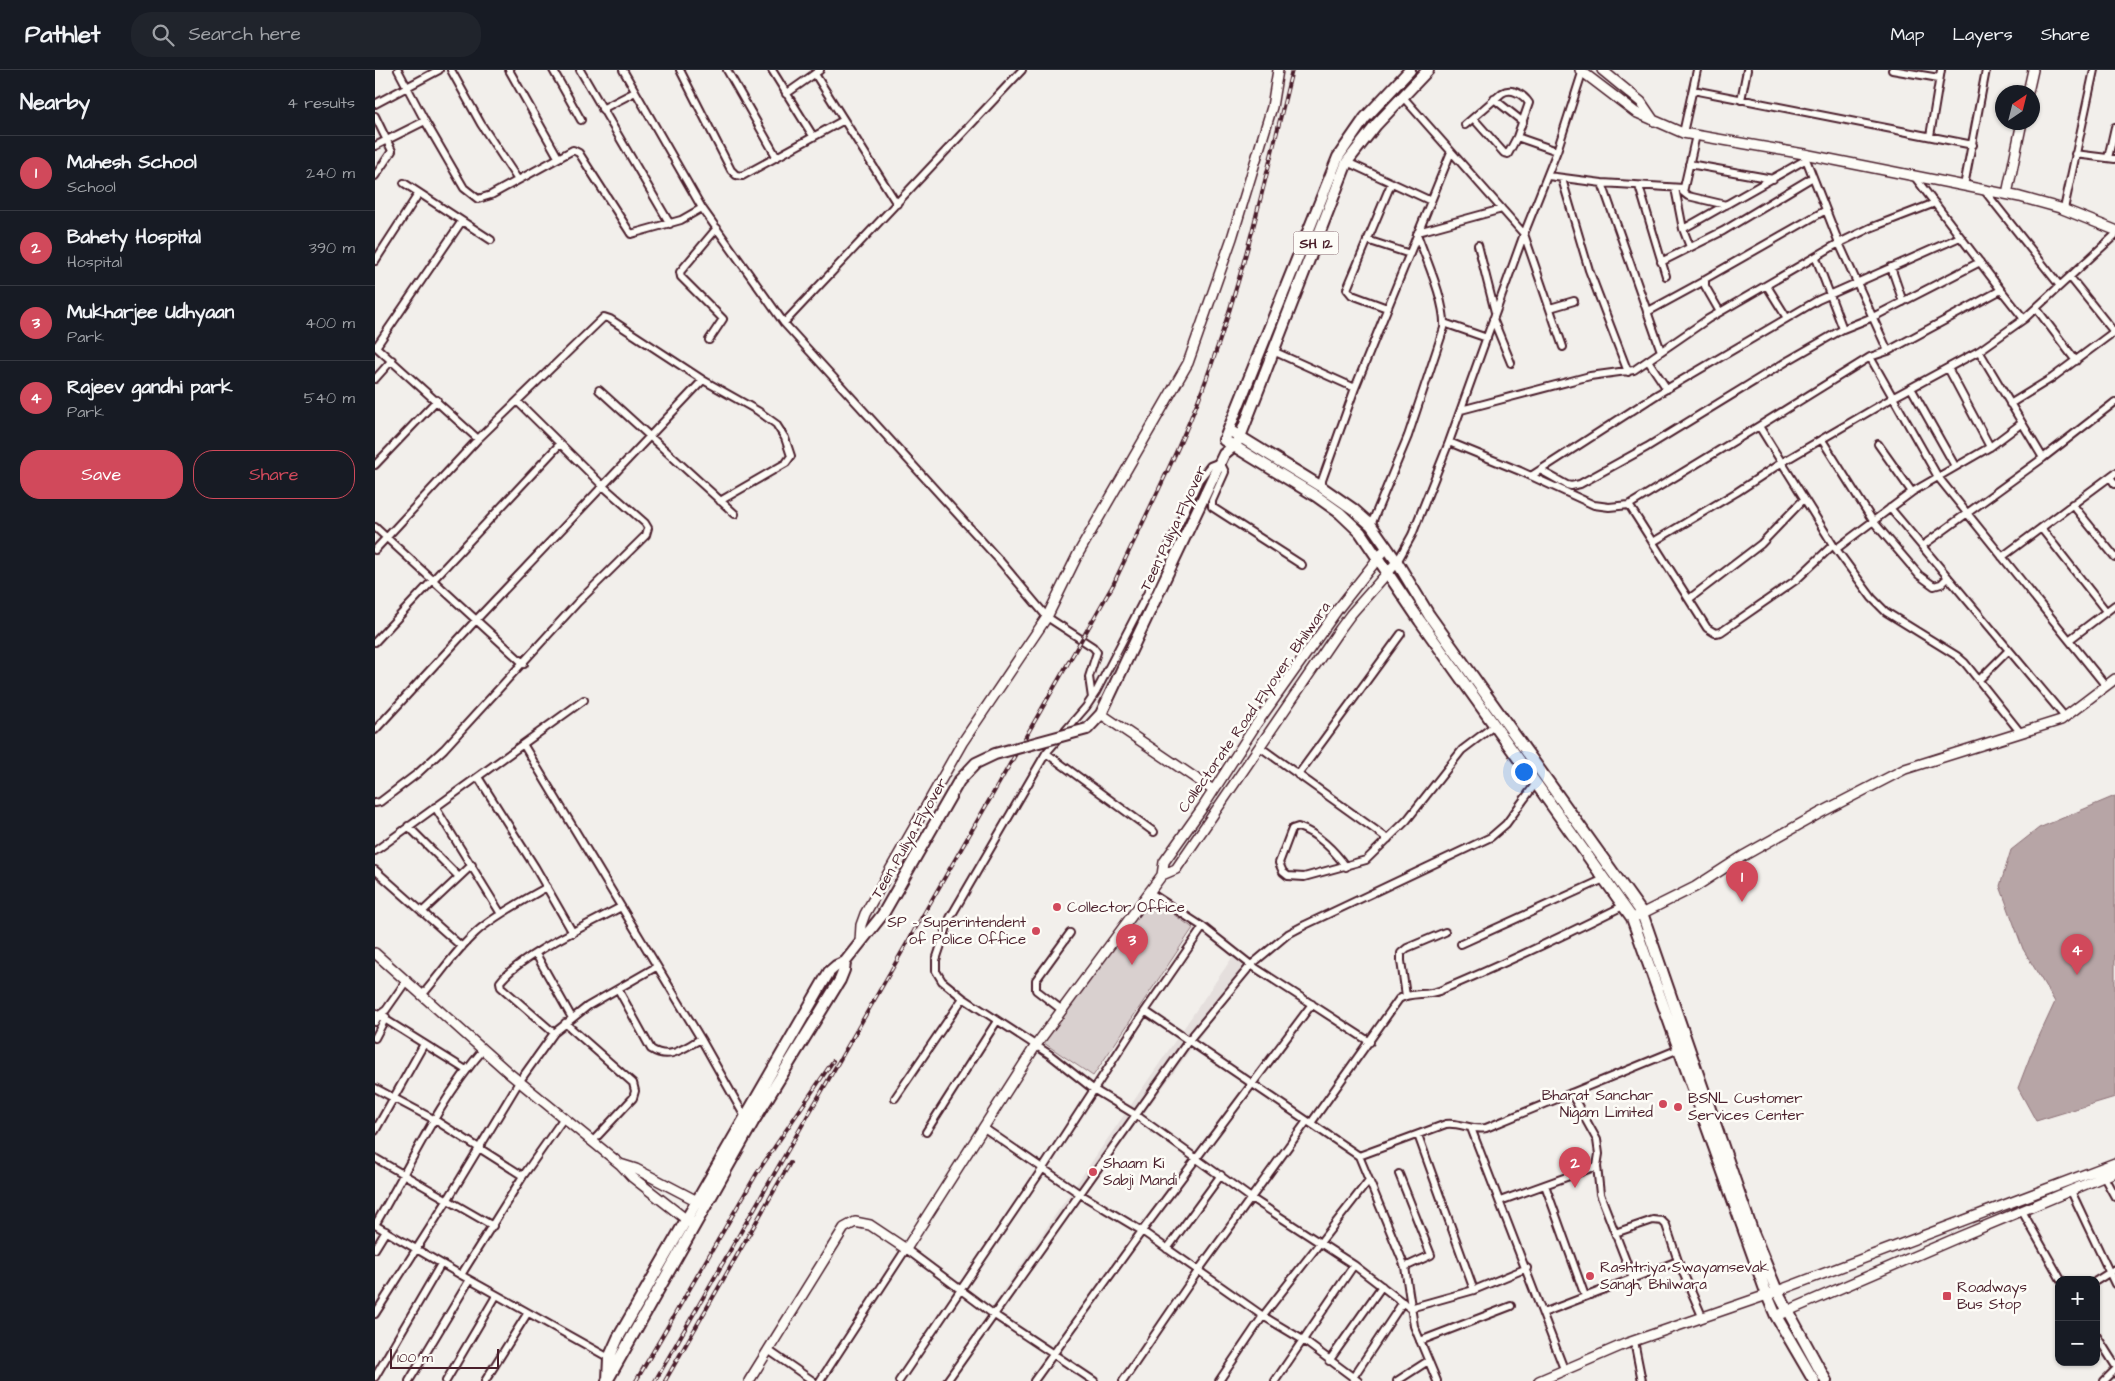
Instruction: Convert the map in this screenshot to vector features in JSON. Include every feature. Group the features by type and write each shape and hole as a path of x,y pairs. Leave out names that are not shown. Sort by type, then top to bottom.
{"main road":[{"name":"SH 12","path":"1227,435 1338,157 1365,118 1410,70"},
{"name":"SH 12","path":"1237,441 1347,162 1376,124 1427,70"},
{"path":"1222,458 1227,435 1320,486 1353,508 1371,524 1397,562 1429,615 1643,913 1701,1096 1772,1293 1776,1316 1815,1381"},
{"path":"1222,458 1237,441"},
{"path":"1237,441 1339,513 1360,532 1632,918 1679,1049 1701,1096"},
{"name":"Teen Puliya Flyover","path":"845,962 883,914 959,781 976,763 995,754 1087,729 1101,714 1222,458"},
{"path":"701,1203 745,1117 829,972 845,962"},
{"path":"608,1381 618,1338 840,980 845,962"},
{"path":"1772,1293 1787,1310 1826,1381"}],"street":[{"path":"399,70 425,121 464,188 471,195 484,198 559,157 576,150 631,234 681,220 702,208"},
{"path":"375,104 439,70"},
{"path":"451,70 481,124 518,180"},
{"path":"509,70 559,157"},
{"path":"553,70 581,120"},
{"path":"580,70 670,224"},
{"path":"623,70 702,208 784,323 1000,561 1047,618 1093,647 1097,652 1089,677 1092,699"},
{"path":"680,70 731,170 736,175 742,176 844,120"},
{"path":"727,70 776,156"},
{"path":"772,70 813,136"},
{"path":"784,323 1022,70"},
{"path":"860,942 861,925 865,914 962,743 1047,618 1078,554 1188,363 1235,229 1272,107 1278,70"},
{"path":"1602,70 1641,102 1654,121"},
{"path":"1683,133 1697,70"},
{"path":"1741,100 1747,70"},
{"path":"1891,70 1939,78"},
{"path":"1930,136 1941,70"},
{"path":"1964,186 1986,70"},
{"path":"2030,85 2033,70"},
{"path":"2063,209 2094,70"},
{"path":"820,1381 1036,1045 1149,892 1162,876 1176,869 1351,614 1397,562 1412,535 1449,442 1524,234 1557,151 1582,71 1635,112 1683,133 2007,194 2063,209 2115,230"},
{"path":"786,94 818,72 844,120 897,204"},
{"path":"1465,125 1494,99 1509,90 1525,98 1529,106 1511,152 1505,154 1473,118"},
{"path":"1693,90 1973,145"},
{"path":"602,109 635,92"},
{"path":"1402,96 1524,234 1563,347"},
{"path":"1494,99 1523,122"},
{"path":"375,116 392,149 392,153 375,176"},
{"path":"375,146 425,121"},
{"path":"2075,154 2112,159 2115,127"},
{"path":"2007,194 2020,130"},
{"path":"1696,135 1683,192 1687,196 1726,205"},
{"path":"1517,137 1557,151"},
{"path":"1320,486 1355,388 1451,152"},
{"path":"1804,157 1839,243 1888,351"},
{"path":"1683,229 1773,179 1804,157"},
{"path":"1347,162 1431,201"},
{"path":"1689,164 1773,179"},
{"path":"1548,176 1602,183 1683,188"},
{"path":"1913,176 2023,319"},
{"path":"1661,262 1723,230 1813,177"},
{"path":"1563,178 1589,270 1628,372"},
{"path":"404,183 491,240"},
{"path":"1602,183 1661,352"},
{"path":"1387,308 1347,292 1347,286 1391,184"},
{"path":"1639,186 1666,276"},
{"path":"1675,188 1683,229 1690,247"},
{"path":"1984,190 2060,286"},
{"path":"375,261 419,193"},
{"path":"1461,410 1590,376 1628,372 1649,362 1721,312 1839,243 1870,228 1935,203"},
{"path":"1418,233 1502,209"},
{"path":"1647,312 1826,210"},
{"path":"463,222 375,346 478,439"},
{"path":"709,340 723,319 681,277 680,272 717,228"},
{"path":"1371,524 1408,436 1444,323 1433,276 1418,233"},
{"path":"1653,542 1737,492 1781,463 1894,397 1979,351 2036,308 2115,235"},
{"path":"1531,476 1667,389 1830,294 1961,237"},
{"path":"1367,240 1409,254"},
{"path":"1478,245 1494,316 1511,362"},
{"path":"1816,258 1843,329"},
{"path":"1540,470 1567,485 1580,484 1655,442 1843,329 1873,318 1980,262"},
{"path":"1891,267 1903,302"},
{"path":"2011,404 2077,361 2114,331 2069,277"},
{"path":"1704,281 1705,286 1721,312"},
{"path":"1767,286 1787,318"},
{"path":"1449,442 1594,505 1609,507 1629,504 1870,357 1888,351 2001,290"},
{"path":"1551,308 1574,301"},
{"path":"2036,308 2077,361"},
{"path":"375,550 478,439 604,317 610,319 703,380 758,411 776,424 785,438 791,456 786,463 720,501"},
{"path":"1444,323 1487,338"},
{"path":"1979,351 2043,458"},
{"path":"1273,352 1355,388"},
{"path":"1870,357 1938,476 2106,686"},
{"path":"375,379 392,360"},
{"path":"1649,362 1667,389"},
{"path":"1948,368 1990,447"},
{"path":"375,730 703,380"},
{"path":"1911,388 1955,466"},
{"path":"599,390 735,514"},
{"path":"375,465 437,400"},
{"path":"375,803 380,802 418,773 444,749 524,664 578,602 646,536 648,528 645,523 603,486 517,402"},
{"path":"1922,546 2043,458 2115,402"},
{"path":"1629,504 1709,631 1715,634 1721,632 1796,580 1834,547 1912,492 1990,447 2022,423"},
{"path":"1759,426 1834,547 1872,598 1886,612 1957,656 1979,680 2020,732"},
{"path":"1822,440 1873,521 1895,550 1928,583 1937,586 1948,577"},
{"path":"375,642 560,444"},
{"path":"1879,444 1912,492"},
{"path":"1302,565 1212,507 1212,501 1225,472 1222,458 1210,466 1199,480 1147,592 1092,699 1047,753 949,918 936,960 936,971 942,981 963,998 1036,1045 1093,1089 1136,1115 1251,1198 1355,1265 1410,1308"},
{"path":"2003,557 2112,475 2115,484"},
{"path":"1689,599 1761,544 1803,499"},
{"path":"2073,504 2115,557"},
{"path":"1890,508 2065,717"},
{"path":"375,527 524,664"},
{"path":"2041,528 2106,611"},
{"name":"Collectorate Road Flyover, Bhilwara","path":"1162,876 1164,862 1290,676 1377,558 1387,548"},
{"path":"2069,640 2115,605"},
{"path":"1298,774 1401,634"},
{"path":"1979,680 2009,650"},
{"path":"1632,918 1695,887 1743,856 1905,770 2065,717 2115,679"},
{"path":"375,851 584,700"},
{"path":"1101,714 1213,790"},
{"path":"1346,867 1337,853 1299,827 1292,829 1279,863 1283,872 1295,877 1304,877 1346,867 1366,860 1389,840 1462,750 1495,725"},
{"path":"523,744 701,1039 745,1117"},
{"path":"1260,747 1389,840"},
{"path":"1047,753 1155,832"},
{"path":"478,777 547,887 573,933"},
{"path":"947,1381 1189,1040 1251,965 1288,934 1305,924 1491,837 1506,824 1536,784"},
{"path":"435,807 472,864 501,914"},
{"path":"408,826 458,876"},
{"path":"422,912 472,864"},
{"path":"375,870 462,947"},
{"path":"1461,944 1604,879"},
{"path":"423,994 462,947 480,929 501,914 547,887"},
{"path":"1149,892 1203,927 1251,965 1370,1042"},
{"path":"1123,1381 1198,1271 1370,1042 1399,999 1406,996 1437,992 1528,952 1623,906"},
{"path":"554,1033 501,988 500,982 506,974 536,954 621,907"},
{"path":"899,1381 1043,1168 1145,1010 1203,927"},
{"path":"1406,996 1401,953 1407,948 1445,932"},
{"path":"1062,1010 1036,990 1035,986 1036,980 1070,933"},
{"path":"375,953 519,1082 620,1164 632,1177 690,1222"},
{"path":"536,954 572,1018"},
{"path":"375,1314 447,1202 519,1082 554,1033 588,1006 656,966"},
{"path":"375,1022 407,980"},
{"path":"618,989 651,1049 659,1054 668,1056 701,1039"},
{"path":"895,1098 963,998"},
{"path":"1034,1381 1142,1232 1312,1004"},
{"path":"1145,1010 1359,1156 1405,1268 1414,1326 1427,1361 1437,1381"},
{"path":"375,1038 380,1016"},
{"path":"380,1016 466,1070"},
{"path":"926,1132 997,1021"},
{"path":"565,1023 633,1083 635,1091 633,1098 592,1142"},
{"path":"375,1131 424,1044"},
{"path":"1359,1156 1453,1123 1471,1128 1486,1128 1679,1049"},
{"path":"483,1050 466,1070 435,1120 375,1225 527,1314 613,1360"},
{"path":"375,1088 435,1120 523,1176"},
{"path":"1571,1093 1597,1140 1600,1194 1633,1279"},
{"path":"461,1275 523,1176 563,1119"},
{"path":"984,1128 1080,1194 1142,1232 1263,1316 1303,1340 1355,1380 1403,1302"},
{"path":"1471,1128 1527,1268 1564,1369"},
{"path":"1417,1135 1474,1290"},
{"path":"375,1158 447,1202 493,1226"},
{"path":"1539,1381 1634,1341 1772,1293 2115,1163"},
{"path":"620,1164 636,1169 701,1203"},
{"path":"1500,1201 1597,1166"},
{"path":"1776,1316 2115,1172"},
{"path":"1399,1174 1431,1255 1405,1268"},
{"path":"1167,1249 1221,1175"},
{"path":"2104,1176 2115,1197"},
{"path":"1219,1381 1263,1316 1322,1243 1369,1180"},
{"path":"1545,1185 1585,1296"},
{"path":"2071,1190 2112,1271 2115,1284"},
{"path":"2022,1211 2059,1276"},
{"path":"1615,1233 1653,1220 1662,1221 1703,1316"},
{"path":"749,1381 844,1228 855,1222 870,1225 906,1249 993,1314 1094,1381"},
{"path":"375,1249 386,1231"},
{"path":"1543,1314 1678,1261"},
{"path":"375,1377 441,1264"},
{"path":"1275,1381 1355,1265"},
{"path":"1410,1308 1474,1290 1527,1268"},
{"path":"2100,1278 2112,1271"},
{"path":"409,1381 469,1281"},
{"path":"1329,1361 1382,1286"},
{"path":"446,1381 496,1296"},
{"path":"1420,1341 1511,1306"},
{"path":"485,1381 527,1314"},
{"path":"1634,1341 1642,1381"},
{"path":"2100,1341 2115,1365"},
{"path":"768,1350 813,1381"},
{"path":"1397,1381 1427,1361"},
{"path":"2104,1381 2115,1370"}],"shaded area":[{"path":"2115,796 2115,1097 2036,1121 2018,1088 2055,1002 2023,949 2000,886 2011,850 2039,828"},
{"path":"1144,894 1193,928 1093,1076 1044,1043"},
{"name":"Shaam Ki Sabji Mandi","path":"1234,955 1250,968 999,1312 992,1307"}],"railway":[{"path":"655,1381 1113,585 1166,475 1212,363 1246,254 1292,70"},
{"path":"636,1381 757,1173 833,1061"},
{"path":"665,1381 790,1163"}],"place":[{"name":"Mahesh School","path":"1742,902"},
{"name":"Collector Office","path":"1057,907"},
{"name":"SP - Superintendent of Police Office","path":"1036,931"},
{"name":"Mukharjee Udhyaan","path":"1132,965"},
{"name":"Rajeev gandhi park","path":"2077,975"},
{"name":"Bharat Sanchar Nigam Limited","path":"1663,1104"},
{"name":"BSNL Customer Services Center","path":"1678,1107"},
{"name":"Shaam Ki Sabji Mandi","path":"1093,1172"},
{"name":"Bahety Hospital","path":"1575,1188"},
{"name":"Rashtriya Swayamsevak Sangh, Bhilwara","path":"1590,1276"},
{"name":"Roadways Bus Stop","path":"1947,1296"}]}
